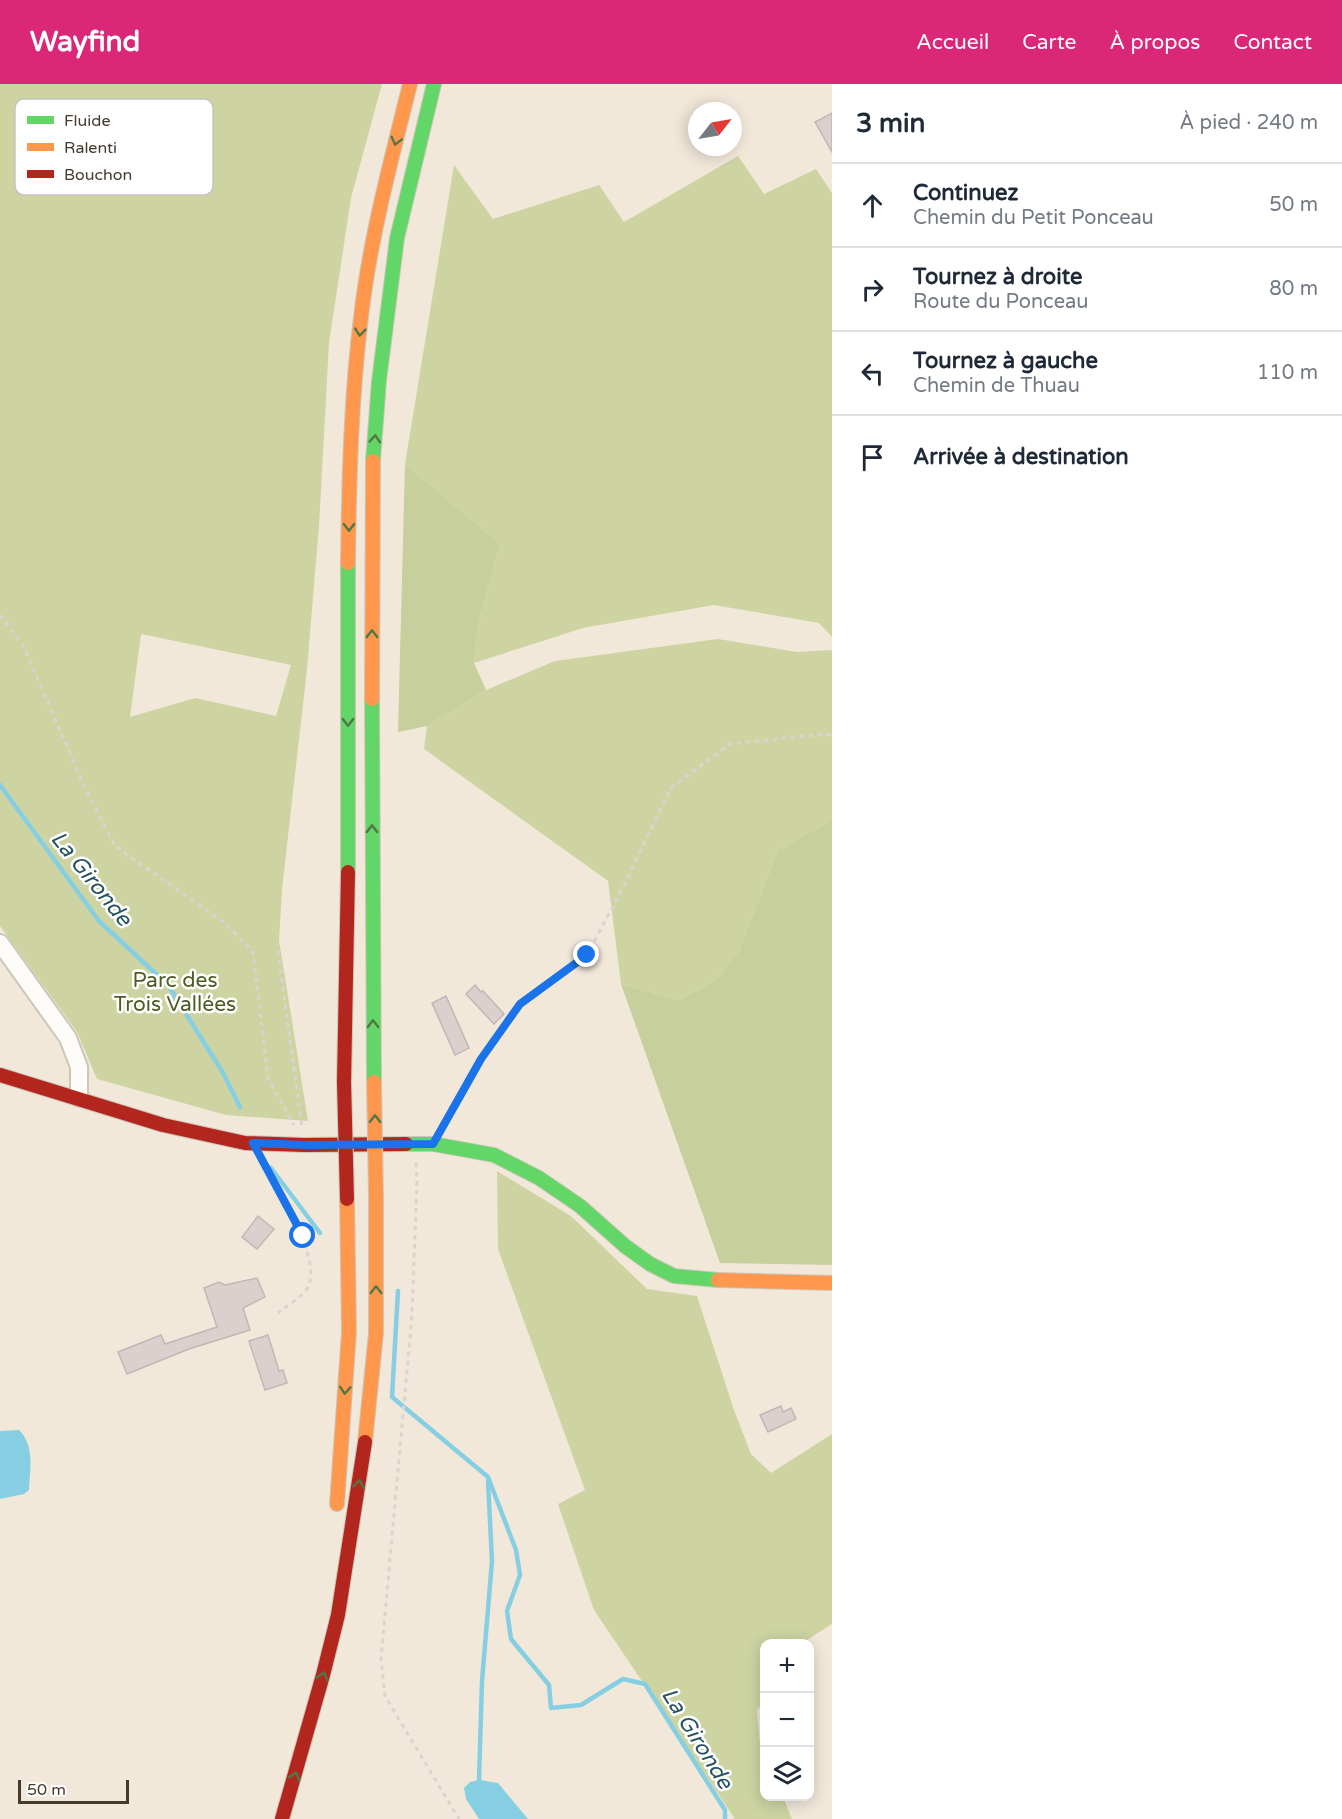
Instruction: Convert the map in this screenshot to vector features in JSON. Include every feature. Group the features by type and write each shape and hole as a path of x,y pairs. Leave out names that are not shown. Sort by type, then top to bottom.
{"main road":[{"path":"334,1519 349,1332 345,1082 349,846 349,473 353,398 374,233 410,84"},
{"path":"282,1819 338,1615 368,1420 376,1333 372,475 378,381 388,294 398,238 434,84"},
{"path":"0,1075 163,1125 245,1143 304,1145 415,1143 494,1155 539,1178 580,1206 633,1252 674,1276 708,1280 832,1283"}],"street":[{"path":"0,943 68,1038 79,1067 79,1098"}],"path":[{"path":"0,615 23,645 82,781 115,846 225,923 253,952 268,1078 304,1145"},
{"path":"433,1144 481,1059 520,1004 587,955 671,788 730,744 832,735"},
{"path":"278,951 304,1145"},
{"path":"253,1143 303,1236 311,1273 307,1289 278,1313"},
{"path":"415,1143 417,1180 412,1315 381,1659 385,1696 459,1819"}],"green space":[{"name":"Parc des Trois Vallées","path":"0,84 382,84 351,198 329,343 319,526 307,669 282,889 279,940 308,1121 226,1115 97,1079 77,1032 0,926","holes":["141,634 291,665 276,716 195,698 130,717"]},
{"path":"738,156 764,194 816,169 832,193 832,637 819,623 714,605 583,628 474,663 478,624 500,544 405,464 454,165 493,219 599,185 624,222"},
{"path":"405,464 500,544 478,624 474,663 486,690 427,726 398,732"},
{"path":"718,639 797,652 832,650 832,820 778,850 739,951 715,981 678,1000 621,984 608,881 424,749 427,726 486,690 555,661"},
{"path":"832,820 832,1265 720,1263 621,984 678,1000 715,981 739,951 778,850"},
{"path":"497,1171 571,1216 647,1289 697,1296 734,1410 751,1454 771,1473 832,1434 832,1624 808,1639 760,1639 760,1707 757,1710 760,1744 760,1801 785,1801 792,1819 734,1819 594,1610 558,1504 585,1490 498,1249"}],"water":[{"path":"19,1430 29,1450 29,1490 24,1494 0,1499 0,1431"},
{"path":"479,1780 498,1783 528,1819 479,1819 466,1799 464,1788 470,1782"}],"building":[{"path":"832,113 832,152 815,122"},
{"path":"475,985 504,1014 494,1024 466,994"},
{"path":"446,996 469,1048 455,1055 432,1003"},
{"path":"258,1216 274,1229 257,1249 242,1237"},
{"path":"257,1278 265,1297 243,1308 250,1330 189,1349 127,1374 118,1352 161,1335 165,1344 217,1327 204,1288 219,1282 225,1285"},
{"path":"268,1335 279,1371 283,1370 287,1383 265,1390 249,1341"},
{"path":"781,1406 783,1412 791,1408 796,1419 768,1432 760,1415"}],"waterway":[{"name":"La Gironde","path":"0,785 99,921 168,985 223,1073 240,1107"},
{"name":"La Gironde","path":"271,1168 320,1233"},
{"name":"La Gironde","path":"398,1291 392,1397 488,1477 516,1550 520,1575 507,1611 511,1639 549,1685 551,1708 581,1705 623,1679 645,1684 725,1810 725,1819"},
{"path":"481,1783 479,1780 482,1681 492,1561 488,1481"}],"traffic: fast":[{"path":"373,461 379,381 397,238 434,84"},
{"path":"348,563 348,872"},
{"path":"372,699 374,1082"},
{"path":"406,1144 433,1144 494,1155 539,1178 580,1206 625,1246 650,1264 674,1276 718,1280"}],"traffic: slow":[{"path":"348,563 351,440 361,317 375,229 410,84"},
{"path":"372,699 373,461"},
{"path":"374,1082 376,1197"},
{"path":"365,1442 376,1333 376,1197"},
{"path":"337,1504 349,1332 347,1199"},
{"path":"718,1280 832,1283"}],"traffic: jam":[{"path":"344,1082 348,872"},
{"path":"0,1075 163,1125 245,1143 406,1144"},
{"path":"344,1082 347,1199"},
{"path":"282,1819 338,1615 365,1442"}],"route":[{"path":"303,1236 253,1143 433,1144 481,1059 520,1004 587,955"}]}
